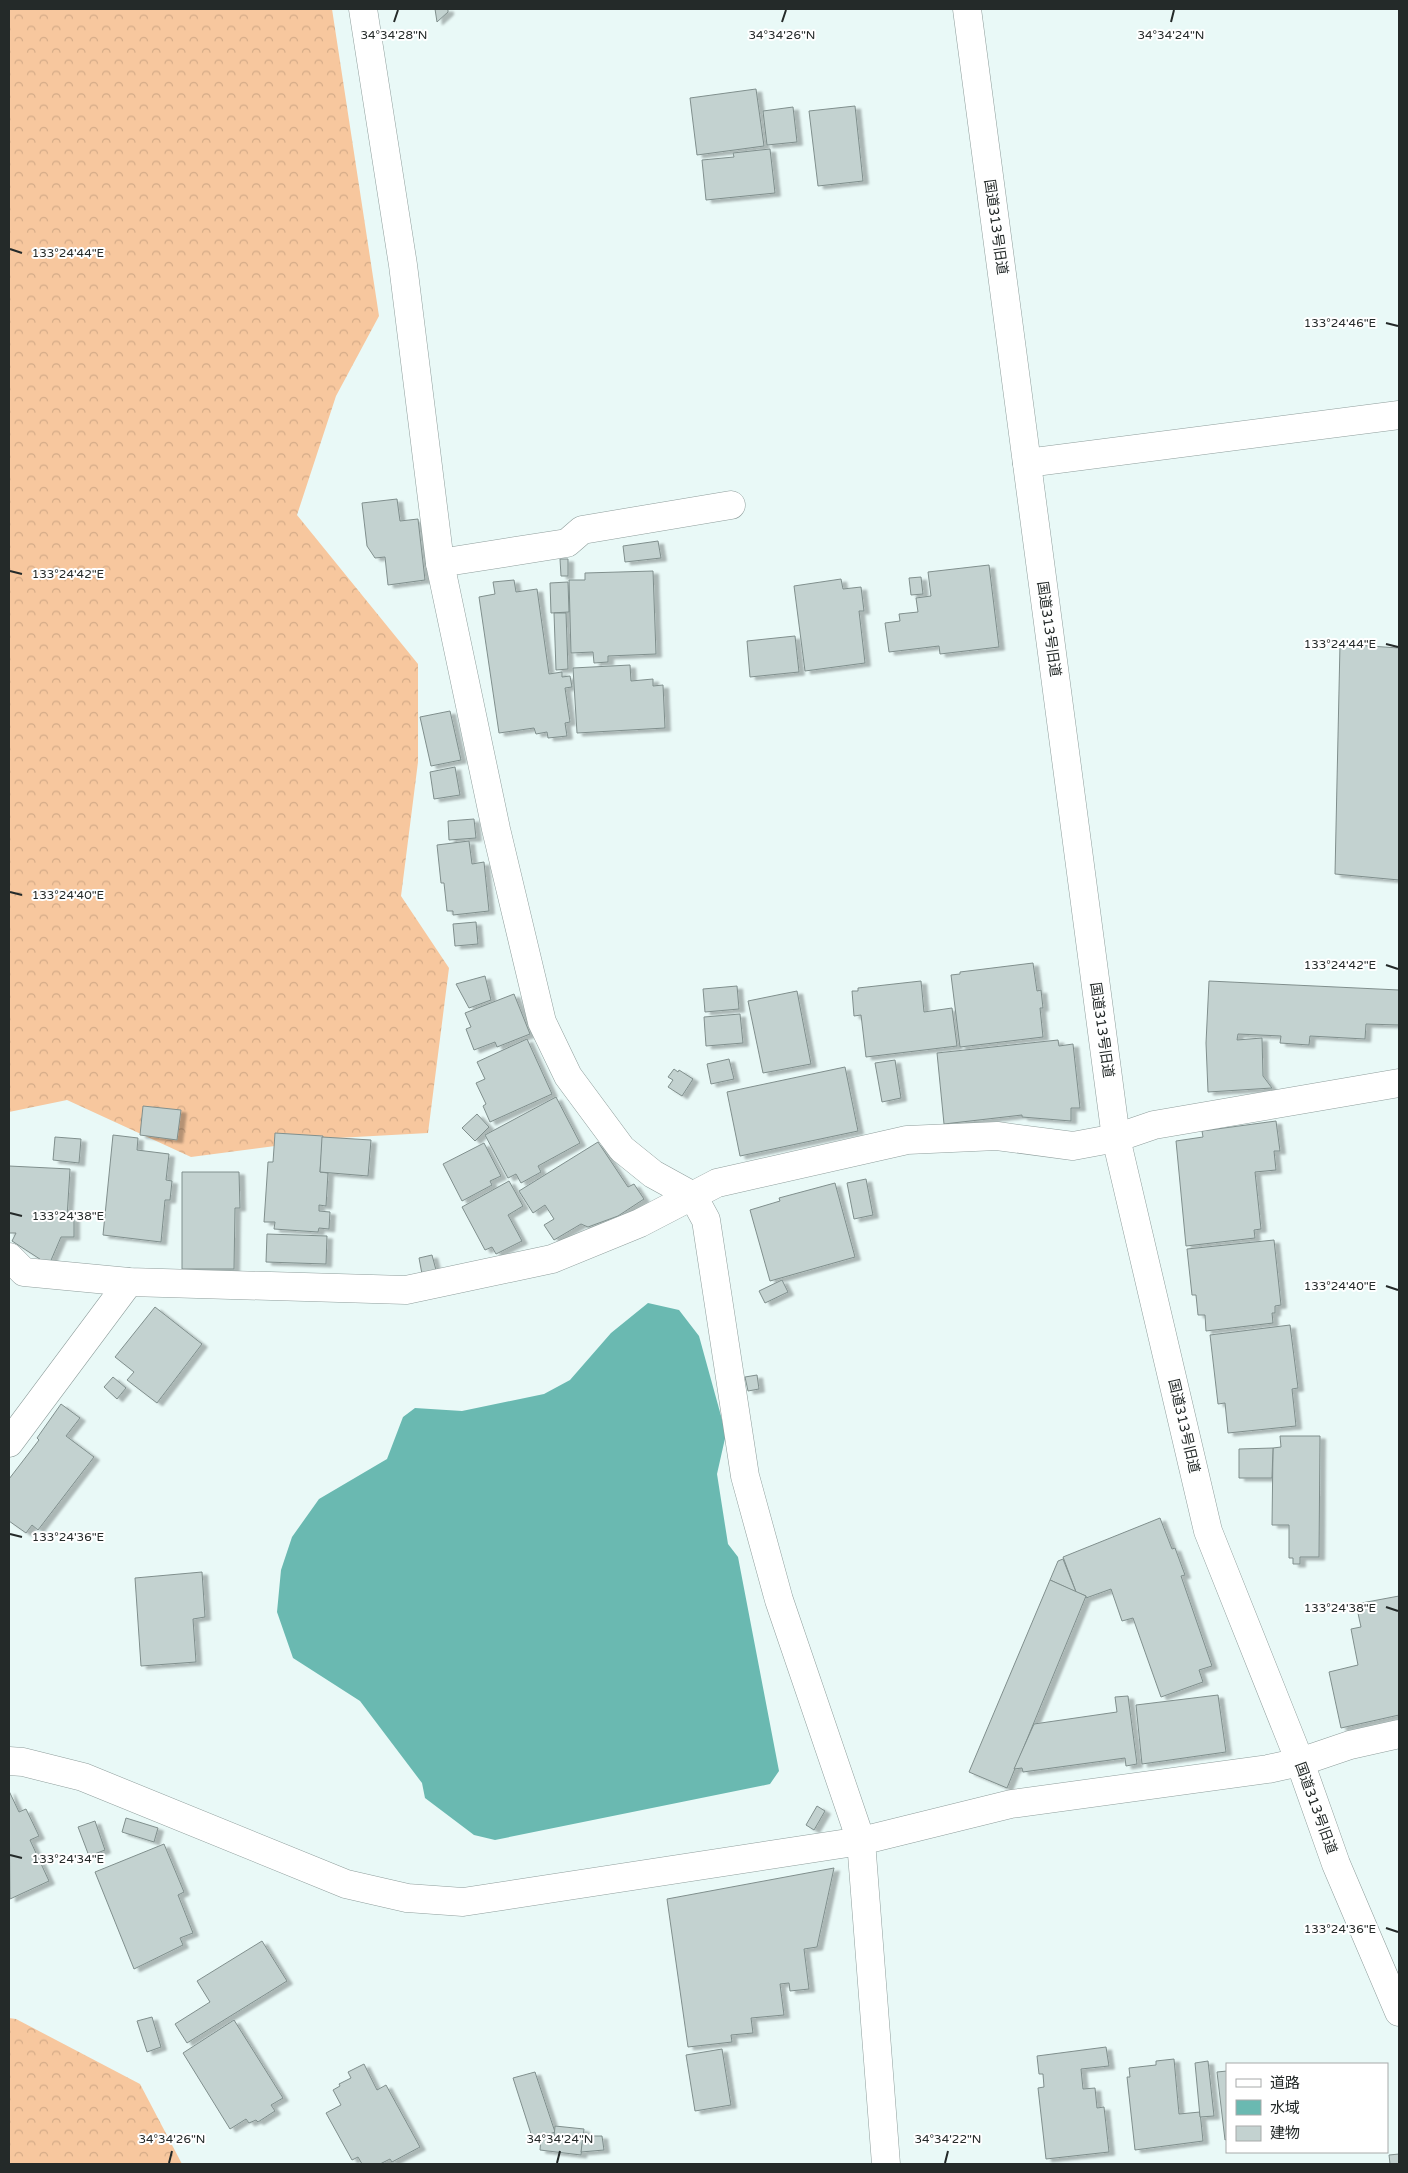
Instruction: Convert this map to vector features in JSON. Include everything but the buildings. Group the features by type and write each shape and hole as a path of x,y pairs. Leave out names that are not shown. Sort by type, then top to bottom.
{"street":[{"path":"363,9 403,265 440,563 496,829 542,1022 568,1076 622,1149 653,1174 693,1196 706,1220 745,1476 779,1600 861,1841 886,2164"},
{"name":"国道313号旧道","path":"967,9 1116,1138 1208,1531 1300,1762 1336,1864 1399,2012"},
{"path":"1027,463 1399,415"},
{"path":"440,563 567,543 582,530 731,506"},
{"path":"9,1258 24,1272 129,1282 406,1290 552,1259 640,1223 717,1183 908,1140 997,1136 1073,1146 1116,1138 1154,1126 1399,1082"},
{"path":"9,1443 129,1282"},
{"path":"9,1761 23,1762 83,1777 346,1884 407,1898 463,1902 861,1841 1011,1804 1268,1770 1300,1762 1350,1745 1399,1734"}],"green space":[{"path":"9,9 332,9 379,316 336,396 297,515 418,664 418,762 401,896 449,968 428,1133 337,1138 191,1157 67,1100 9,1112"},
{"path":"9,2018 16,2019 140,2084 182,2164 9,2164"}],"water":[{"path":"648,1303 679,1310 699,1336 726,1434 717,1474 728,1544 738,1557 779,1771 770,1784 495,1840 474,1835 425,1798 422,1783 360,1701 293,1658 277,1612 281,1570 292,1537 319,1499 387,1459 403,1417 415,1408 462,1411 544,1394 570,1380 611,1333"}]}
